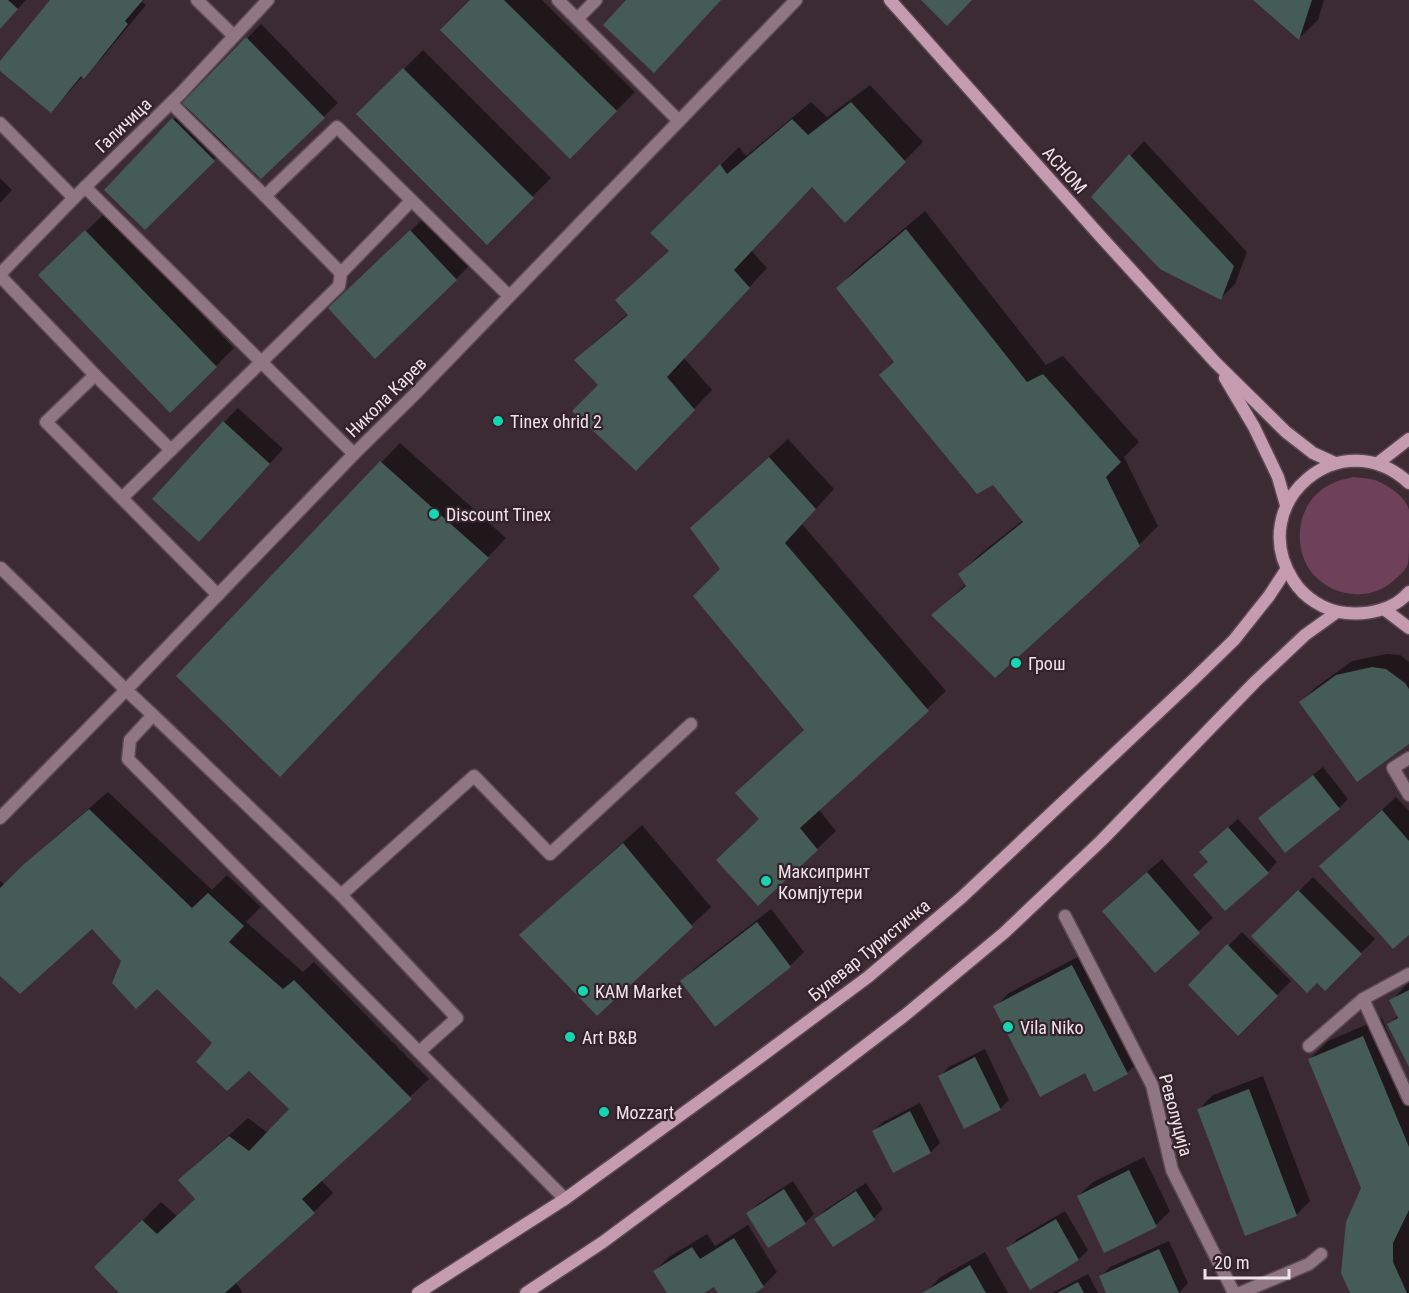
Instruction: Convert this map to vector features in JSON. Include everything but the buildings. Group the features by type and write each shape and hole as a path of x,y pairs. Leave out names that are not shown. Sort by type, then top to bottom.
{"main road":[{"name":"АСНОМ","path":"890,0 1215,362 1286,432 1313,453 1335,463"},
{"name":"АСНОМ","path":"1215,362 1254,427 1278,477 1286,505"},
{"path":"1378,463 1409,439"},
{"path":"1409,483 1399,474 1378,463 1356,460 1335,463 1314,472 1298,486 1286,505 1280,526 1280,548 1286,570 1298,589 1316,603 1337,612 1361,614 1384,609 1409,592"},
{"name":"Булевар Туристичка","path":"418,1293 565,1199 868,977 961,898 1234,640 1269,596 1286,570"},
{"path":"1384,609 1409,628"},
{"path":"526,1293 603,1242 782,1109 904,1016 995,940 1102,840 1255,682 1305,635 1337,612"}],"street":[{"path":"197,0 234,36"},
{"name":"Галичица","path":"0,275 74,198 171,103 268,0"},
{"path":"558,0 679,121"},
{"path":"577,19 596,0"},
{"name":"Никола Карев","path":"0,818 796,0"},
{"path":"171,103 340,273"},
{"path":"0,123 74,198"},
{"path":"265,196 337,127 509,296"},
{"path":"85,187 354,454"},
{"path":"122,498 339,286 340,273 411,201"},
{"path":"0,275 95,375 171,450"},
{"path":"95,375 46,422 218,595"},
{"path":"1,568 341,895 457,1018 419,1052"},
{"path":"153,715 130,740 128,759 565,1199"},
{"path":"341,895 474,776 550,854 691,724"},
{"path":"1409,758 1393,768 1409,795"},
{"name":"Револуција","path":"1065,916 1152,1085 1173,1170 1234,1293"},
{"path":"1309,1046 1363,999 1409,974"},
{"path":"1363,999 1409,1099"},
{"path":"1239,1293 1309,1264 1321,1254"}],"shaded area":[{"path":"1353,477 1371,479 1388,486 1404,500 1409,510 1407,567 1383,588 1362,594 1340,592 1320,581 1305,561 1301,548 1302,521 1313,497 1323,488"}],"place":[{"name":"Tinex ohrid 2","path":"498,421"},
{"name":"Discount Tinex","path":"434,514"},
{"name":"Грош","path":"1016,663"},
{"name":"Максипринт Компјутери","path":"766,881"},
{"name":"KAM Market","path":"583,991"},
{"name":"Vila Niko","path":"1008,1027"},
{"name":"Art B&B","path":"570,1037"},
{"name":"Mozzart","path":"604,1112"}]}
